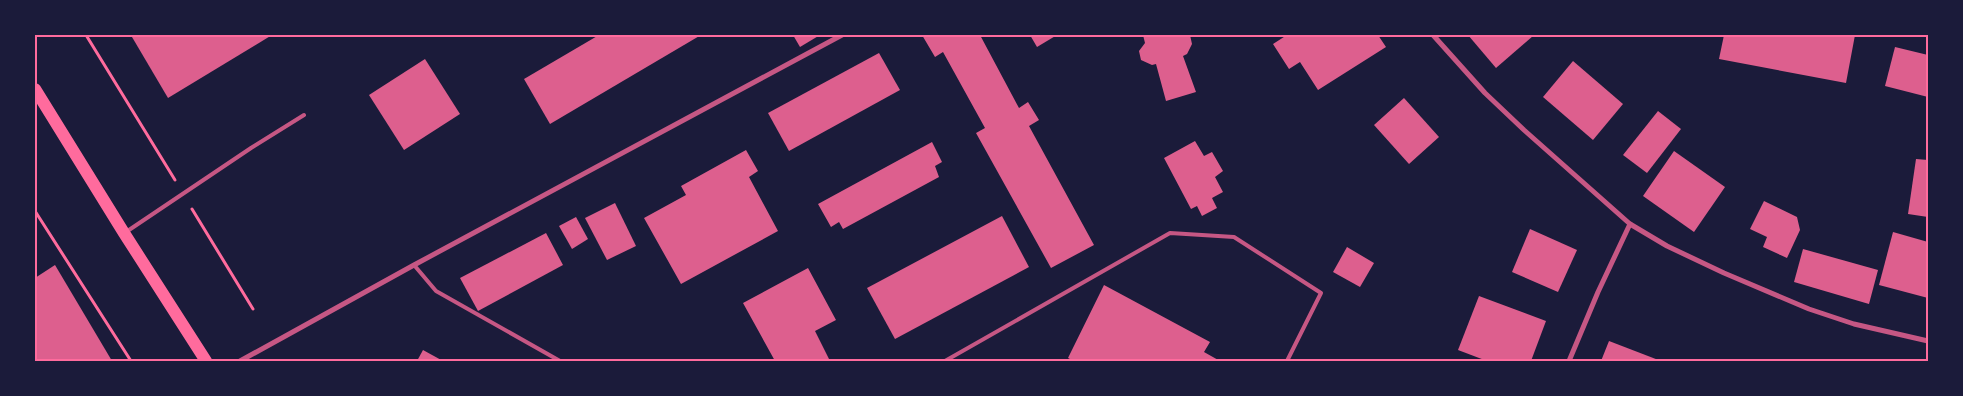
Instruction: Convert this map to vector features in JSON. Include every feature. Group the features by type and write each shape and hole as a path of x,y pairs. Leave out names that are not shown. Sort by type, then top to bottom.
{"main road":[{"path":"35,89 206,361"}],"street":[{"path":"240,361 414,265 842,35"},
{"path":"1433,35 1491,99 1630,224 1666,246 1724,274 1809,309 1854,324 1928,341"},
{"path":"1569,361 1598,292 1630,224"}],"lane":[{"path":"124,233 304,115"},
{"path":"945,361 1170,233 1234,237 1321,293 1287,361"},
{"path":"414,265 436,291 560,361"}],"path":[{"path":"86,35 253,309"},
{"path":"35,210 131,361"}],"building":[{"path":"135,35 272,35 168,98 132,37"},
{"path":"599,35 701,35 550,124 524,79"},
{"path":"793,35 820,35 800,47"},
{"path":"922,35 980,35 1019,108 1028,102 1039,120 1029,126 1094,245 1051,268 976,133 985,128 943,52 935,57"},
{"path":"1030,35 1057,35 1037,47"},
{"path":"1143,35 1190,35 1192,44 1187,54 1183,56 1196,92 1166,101 1156,64 1152,65 1141,60 1139,51 1145,43"},
{"path":"1287,35 1378,35 1386,47 1318,90 1300,62 1289,69 1273,44"},
{"path":"1468,35 1532,35 1533,36 1496,68"},
{"path":"1724,35 1855,35 1846,83 1719,59"},
{"path":"1895,47 1928,55 1928,97 1885,86"},
{"path":"879,53 900,90 789,151 768,113"},
{"path":"425,59 460,114 404,150 369,95"},
{"path":"1573,61 1623,104 1593,140 1543,97"},
{"path":"1404,98 1439,137 1409,164 1374,125"},
{"path":"1658,111 1681,129 1647,173 1623,155"},
{"path":"1195,141 1204,156 1212,152 1223,171 1215,177 1223,192 1212,198 1217,208 1202,216 1197,206 1191,209 1164,158"},
{"path":"932,142 942,162 935,166 939,177 843,229 839,222 831,227 818,204"},
{"path":"746,150 758,171 749,177 778,231 681,284 644,218 686,195 681,186"},
{"path":"1674,151 1725,187 1694,232 1643,196"},
{"path":"1916,159 1928,160 1928,217 1908,214"},
{"path":"1764,201 1797,217 1800,230 1787,258 1763,247 1767,237 1750,229"},
{"path":"615,203 636,246 607,260 585,218"},
{"path":"1002,216 1029,267 895,339 867,288"},
{"path":"576,217 588,239 572,249 559,226"},
{"path":"1530,229 1577,250 1558,292 1512,272"},
{"path":"1893,232 1928,242 1928,298 1879,285"},
{"path":"546,233 563,265 478,311 460,278"},
{"path":"1347,247 1374,263 1360,287 1333,272"},
{"path":"1803,249 1878,270 1869,304 1794,282"},
{"path":"55,265 112,361 35,361 35,278"},
{"path":"808,268 836,320 815,331 830,361 775,361 743,303"},
{"path":"1104,285 1210,342 1204,352 1220,361 1074,361 1068,358"},
{"path":"1479,296 1546,321 1531,361 1487,361 1458,350"},
{"path":"1609,341 1661,361 1601,361"},
{"path":"423,350 443,361 417,361"}]}
